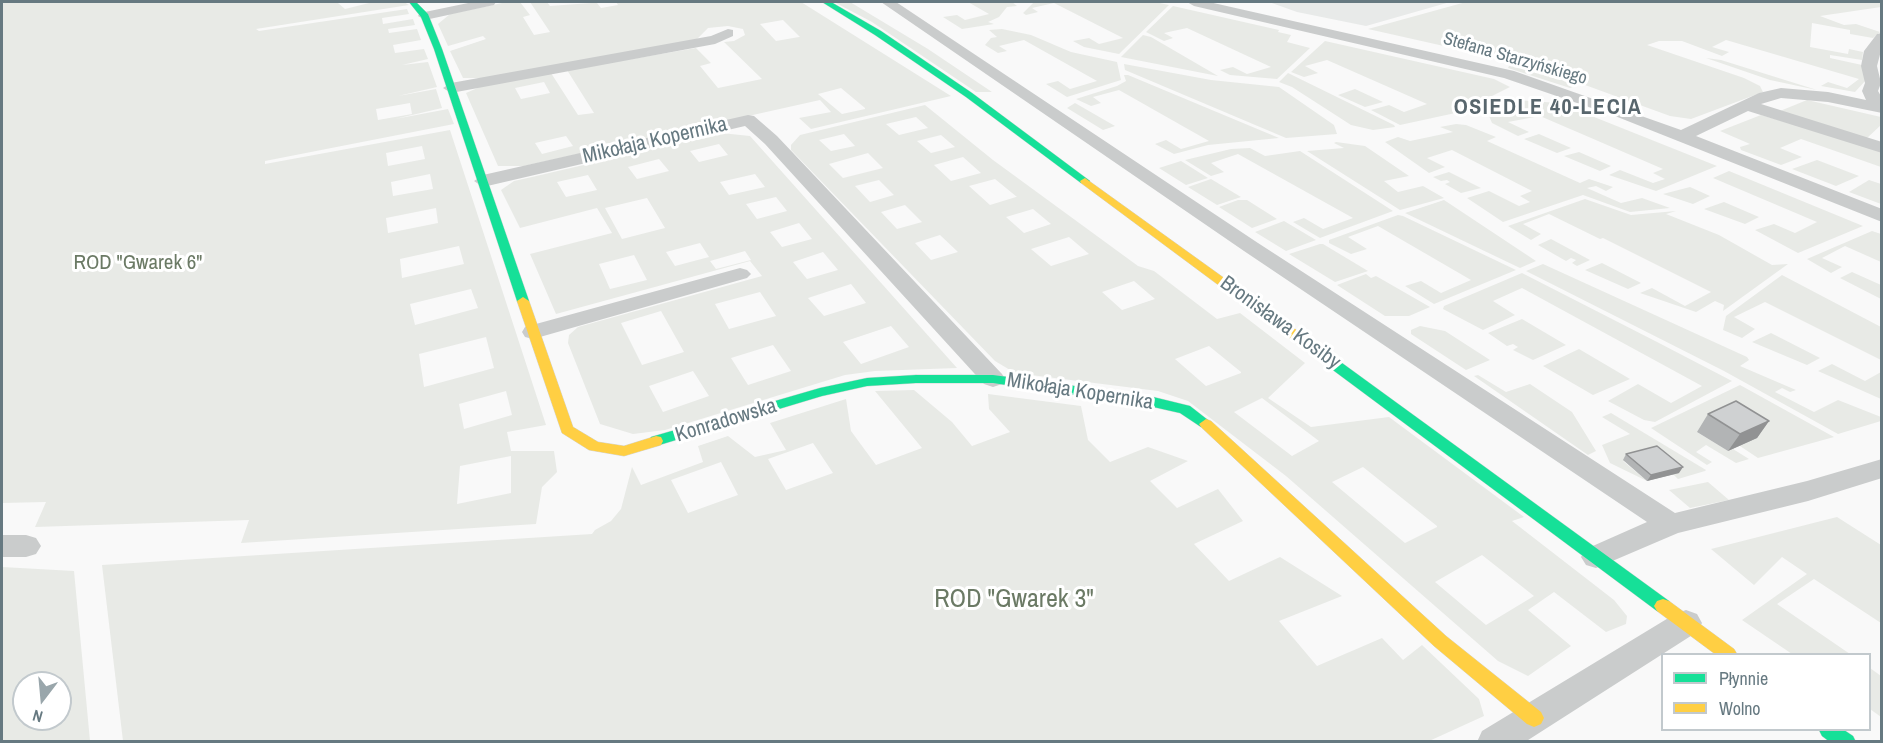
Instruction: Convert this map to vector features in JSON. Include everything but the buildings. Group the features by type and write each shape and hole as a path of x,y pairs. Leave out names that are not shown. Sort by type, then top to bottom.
{"street":[{"name":"Konradowska","path":"412,2 425,16 567,430 594,446 609,451 639,448 820,392 867,382 993,379"},
{"path":"425,16 489,2"},
{"name":"Bronisława Kosiby","path":"826,2 878,33 969,95 1727,653"},
{"path":"888,2 1251,247 1671,524"},
{"name":"Stefana Starzyńskiego","path":"1194,2 1488,68 1563,92 1681,136 1881,216"},
{"path":"451,88 715,40 728,33"},
{"path":"1880,108 1870,91 1873,83 1869,66 1871,51 1881,37"},
{"path":"1681,136 1765,96 1791,92 1880,108"},
{"path":"1747,105 1881,148"},
{"name":"Mikołaja Kopernika","path":"483,182 748,120 771,140 993,379 1149,401 1185,409 1210,427 1440,641 1534,717"},
{"path":"533,332 740,274"},
{"path":"1596,557 1671,524 1808,491 1881,468"},
{"path":"1494,741 1686,623"},
{"path":"1832,731 1845,741"}],"shaded area":[{"path":"1269,2 1450,2 1366,26 1297,12"}],"green space":[{"name":"ROD \"Gwarek 6\"","path":"2,2 340,2 338,3 345,9 373,2 404,2 409,5 256,29 259,31 407,9 409,14 382,18 383,24 413,19 415,25 388,29 389,33 417,29 421,40 393,45 395,53 424,49 428,59 402,65 428,62 437,87 398,96 436,89 442,108 395,119 448,109 454,124 265,161 265,164 450,130 546,425 507,432 511,451 554,451 557,472 542,487 536,524 241,543 249,520 35,527 46,502 2,503","holes":["410,103 412,114 378,120 376,109","422,146 425,159 388,166 386,153","430,174 433,189 393,196 391,182","436,208 438,223 388,233 386,218","459,246 464,264 402,278 400,259","471,289 478,308 415,325 410,304","486,337 494,368 424,387 419,354","506,391 512,415 464,429 459,404","511,456 511,493 457,504 460,466"]},
{"path":"507,2 520,2 530,15 523,17 534,35 550,32 530,2 547,2 550,6 605,2 597,3 601,8 618,5 616,2 801,2 951,96 811,129 799,118 831,112 820,100 524,166 498,166 466,93 482,86 551,73 578,115 594,113 567,70 696,48 711,63 700,66 718,88 762,79 724,42 734,41 745,35 743,29 728,26 708,28 693,43 489,78 463,78 450,51 486,39 483,36 448,46 438,24 450,14","holes":["783,20 800,37 776,41 760,24","544,82 550,93 521,99 515,88","841,88 865,109 842,114 818,94","566,136 573,146 542,154 535,143"]},
{"path":"834,2 850,2 928,49 992,92 976,92 872,22"},
{"path":"968,2 1012,2 1017,6 1007,7 999,17 988,22 994,24 962,29 943,17 957,15 965,20 989,14"},
{"path":"1034,2 1155,2 1169,5 1119,54 1084,47 1073,41 1089,38 1099,44 1123,38 1054,3 1032,8 1038,12 1026,15 1023,13"},
{"path":"1466,2 1881,2 1881,7 1820,16 1844,25 1856,24 1880,32 1873,38 1850,34 1850,30 1812,23 1810,47 1848,54 1849,49 1863,52 1862,60 1830,55 1830,58 1862,65 1866,80 1855,92 1821,86 1828,82 1847,88 1859,79 1726,40 1712,47 1729,52 1722,56 1682,41 1659,41 1647,45 1744,78 1760,86 1763,92 1691,119 1670,116 1533,66 1368,29"},
{"path":"1173,6 1279,30 1278,32 1291,35 1287,42 1310,48 1277,79 1230,75 1220,70 1233,67 1247,74 1271,67 1187,28 1164,33 1173,38 1164,41 1146,32"},
{"path":"1002,29 1031,35 1071,52 1117,62 1121,80 1067,97 1046,84 1058,81 1070,89 1097,81 1024,40 999,46 1007,51 998,53 985,45 991,38 997,37 989,30"},
{"path":"1143,35 1151,37 1218,76 1121,57"},
{"path":"1325,41 1494,79 1510,87 1460,112 1400,125 1371,110 1389,105 1404,112 1427,104 1327,60 1305,66 1318,73 1304,77 1291,72"},
{"path":"1706,58 1721,60 1817,90 1770,80"},
{"path":"1124,64 1211,80 1279,87 1334,125 1337,134 1286,138 1125,70"},
{"path":"1510,64 1578,85 1570,88 1508,68"},
{"path":"1288,73 1395,127 1373,130 1351,125 1292,87 1279,82"},
{"path":"1124,75 1279,138 1208,145 1174,154 1155,144 1166,140 1181,149 1209,141 1119,90 1093,97 1101,103 1091,106 1076,99 1117,86 1126,81"},
{"path":"1355,89 1383,102 1365,107 1338,95"},
{"path":"1516,100 1559,103 1717,166 1656,191 1609,175 1620,170 1653,183 1665,179 1653,173 1663,169 1540,116 1508,122 1529,132 1518,136 1492,123 1489,116"},
{"path":"1807,100 1881,117 1881,125 1866,139 1780,111"},
{"path":"1075,103 1115,126 1103,130 1067,108"},
{"path":"925,105 993,160 1138,266 1154,271 1217,319 1240,313 1305,363 1268,398 1311,427 1389,417 1524,517 1512,521 1614,600 1627,616 1626,624 1606,632 1554,592 1528,610 1571,646 1528,676 1498,661 1286,476 1188,401 1158,391 1015,373 995,361 791,150 791,145 800,135","holes":["916,117 928,128 899,135 886,124","844,134 855,146 831,151 819,140","941,135 955,147 931,153 917,141","868,153 883,168 843,178 829,164","963,157 981,173 951,181 934,165","995,179 1017,197 990,205 969,186","879,180 894,195 870,202 855,186","905,205 922,222 897,229 881,212","1033,209 1051,224 1024,233 1006,217","940,235 958,252 931,260 915,243","1069,237 1089,254 1051,266 1031,249","1134,281 1155,299 1122,310 1102,292","1209,346 1241,373 1206,386 1175,359","1262,398 1319,441 1292,456 1234,412","1363,467 1437,527 1405,543 1332,482","1482,555 1534,596 1486,625 1435,582"]},
{"path":"1761,115 1881,150 1881,167 1801,139 1780,148 1802,157 1781,165 1741,150 1740,147 1750,144 1720,131"},
{"path":"1466,125 1496,137 1487,141 1580,183 1589,179 1613,187 1606,191 1596,186 1587,188 1621,203 1642,198 1670,208 1630,212 1583,195 1503,222 1467,198 1489,191 1519,206 1530,202 1520,196 1532,191 1452,150 1427,158 1445,167 1429,173 1385,142 1398,137 1410,141 1453,132 1440,127"},
{"path":"721,133 750,136 957,368 875,371 845,375 665,430 633,434 600,424 568,343 569,335 578,327 762,276 750,261 556,314 530,254 612,233 597,208 520,228 501,190 514,181","holes":["719,144 728,155 699,162 690,151","659,159 669,171 637,179 628,167","755,174 765,187 729,195 720,182","588,175 597,190 566,197 557,182","776,197 787,211 757,219 746,204","647,198 665,228 622,239 605,208","799,223 812,239 782,247 770,232","700,243 709,257 675,266 666,252","745,251 751,260 716,269 710,261","823,252 838,270 807,279 793,262","634,255 647,280 610,289 599,264","851,284 866,303 824,316 808,298","760,292 776,316 729,329 715,304","661,311 684,352 642,365 621,323","891,326 909,347 861,364 843,342","773,345 791,371 748,385 731,358","693,371 709,396 663,412 649,386"]},
{"path":"1539,134 1571,148 1557,153 1524,139"},
{"path":"1334,143 1365,146 1409,176 1384,181 1398,192 1423,186 1444,198 1400,210 1307,151 1344,148"},
{"path":"1250,148 1265,156 1300,151 1393,211 1320,238 1293,222 1304,218 1323,229 1353,218 1238,154 1211,163 1224,172 1211,176 1185,160 1231,149"},
{"path":"1579,152 1611,166 1600,171 1564,156"},
{"path":"1817,160 1859,176 1836,186 1792,169"},
{"path":"1181,161 1208,178 1186,185 1159,168"},
{"path":"1729,171 1863,226 1798,253 1755,230 1774,224 1795,233 1817,222 1713,178"},
{"path":"1449,172 1481,188 1461,193 1445,184 1450,182 1447,180 1441,181 1433,177"},
{"path":"1211,179 1241,197 1217,205 1188,187"},
{"path":"1869,180 1881,184 1881,204 1849,192"},
{"path":"1690,187 1710,196 1693,204 1663,194"},
{"path":"1585,199 1631,215 1676,211 1666,214 1719,235 1772,265 1788,264 1723,311 1724,305 1715,301 1696,312 1640,293 1652,288 1685,306 1711,292 1603,238 1600,239 1549,214 1523,224 1541,234 1531,240 1508,226"},
{"path":"1238,200 1247,200 1277,219 1252,228 1219,207"},
{"path":"1444,200 1536,261 1520,268 1405,213"},
{"path":"1724,202 1759,217 1745,224 1704,209"},
{"path":"1398,215 1516,270 1434,304 1405,286 1421,281 1441,293 1471,280 1378,226 1348,237 1367,249 1351,254 1329,243 1329,240"},
{"path":"1284,221 1316,240 1286,251 1255,232"},
{"path":"1872,231 1881,234 1881,262 1845,246 1822,258 1842,267 1831,273 1807,259"},
{"path":"1551,239 1590,260 1577,266 1572,263 1576,260 1571,258 1566,261 1538,245"},
{"path":"1320,244 1368,271 1335,282 1289,254"},
{"path":"1602,263 1641,283 1628,289 1585,270"},
{"path":"1543,264 1747,357 1749,360 1740,366 1796,390 1790,392 1782,388 1775,392 1814,412 1838,400 1881,417 1881,421 1838,434 1724,371 1526,271"},
{"path":"1852,272 1881,285 1881,299 1840,278"},
{"path":"1522,273 1732,381 1655,422 1644,420 1608,401 1638,384 1671,403 1702,386 1522,288 1493,301 1515,315 1483,330 1443,309 1444,306"},
{"path":"1366,274 1371,278 1376,276 1430,307 1409,316 1385,316 1337,285"},
{"path":"1782,275 1881,327 1881,360 1765,302 1734,317 1755,329 1742,338 1723,330 1726,316"},
{"path":"1522,319 1566,345 1533,360 1513,350 1518,347 1513,344 1507,346 1488,333"},
{"path":"1420,326 1445,331 1490,360 1466,370 1411,334 1411,330"},
{"path":"1771,333 1820,358 1807,365 1752,342"},
{"path":"1579,349 1630,379 1593,395 1543,366"},
{"path":"1832,364 1865,381 1881,372 1881,399 1818,371"},
{"path":"1478,375 1506,392 1530,384 1572,412 1596,451 1588,455 1474,376"},
{"path":"1740,385 1834,437 1758,458 1740,446 1697,432 1728,451 1733,449 1749,459 1736,463 1706,445 1696,452 1712,462 1707,465 1651,428"},
{"name":"ROD \"Gwarek 3\"","path":"914,390 952,422 972,446 1010,432 989,409 988,394 1081,406 1088,440 1110,462 1148,447 1188,461 1150,481 1177,508 1218,489 1243,521 1194,544 1229,581 1280,557 1342,596 1279,621 1317,666 1382,638 1403,660 1422,645 1479,699 1484,716 1427,742 123,741 102,565 592,534 611,521 621,509 632,467 641,485 703,462 698,446 728,436 755,457 786,450 770,423 846,399 851,431 876,465 922,448 875,391","holes":["813,443 833,473 786,490 768,459","721,462 738,495 688,513 671,480"]},
{"path":"1611,413 1706,470 1678,479 1673,474 1678,473 1623,461 1647,481 1610,463 1602,445 1630,434 1602,417"},
{"path":"1708,482 1729,500 1690,508 1669,490"},
{"path":"1837,517 1881,545 1881,623 1814,579 1777,604 1849,653 1791,653 1742,620 1807,574 1782,557 1754,585 1711,549"},
{"path":"2,567 74,571 90,741 2,741"},
{"path":"1871,669 1881,676 1881,717 1871,710"}],"traffic: fast":[{"path":"412,2 425,16 438,49 523,301"},
{"path":"826,2 878,33 969,95 1085,181"},
{"path":"1315,350 1663,606"},
{"path":"656,441 820,392 867,382 916,379 993,379 1149,401 1185,409 1206,424"},
{"path":"1830,731 1846,742"}],"traffic: slow":[{"path":"1085,181 1315,350"},
{"path":"523,301 567,430 594,446 624,451 656,441"},
{"path":"1206,424 1440,641 1534,718"},
{"path":"1663,606 1727,653"}],"district":[{"name":"OSIEDLE 40-LECIA","path":"1548,108"}]}
